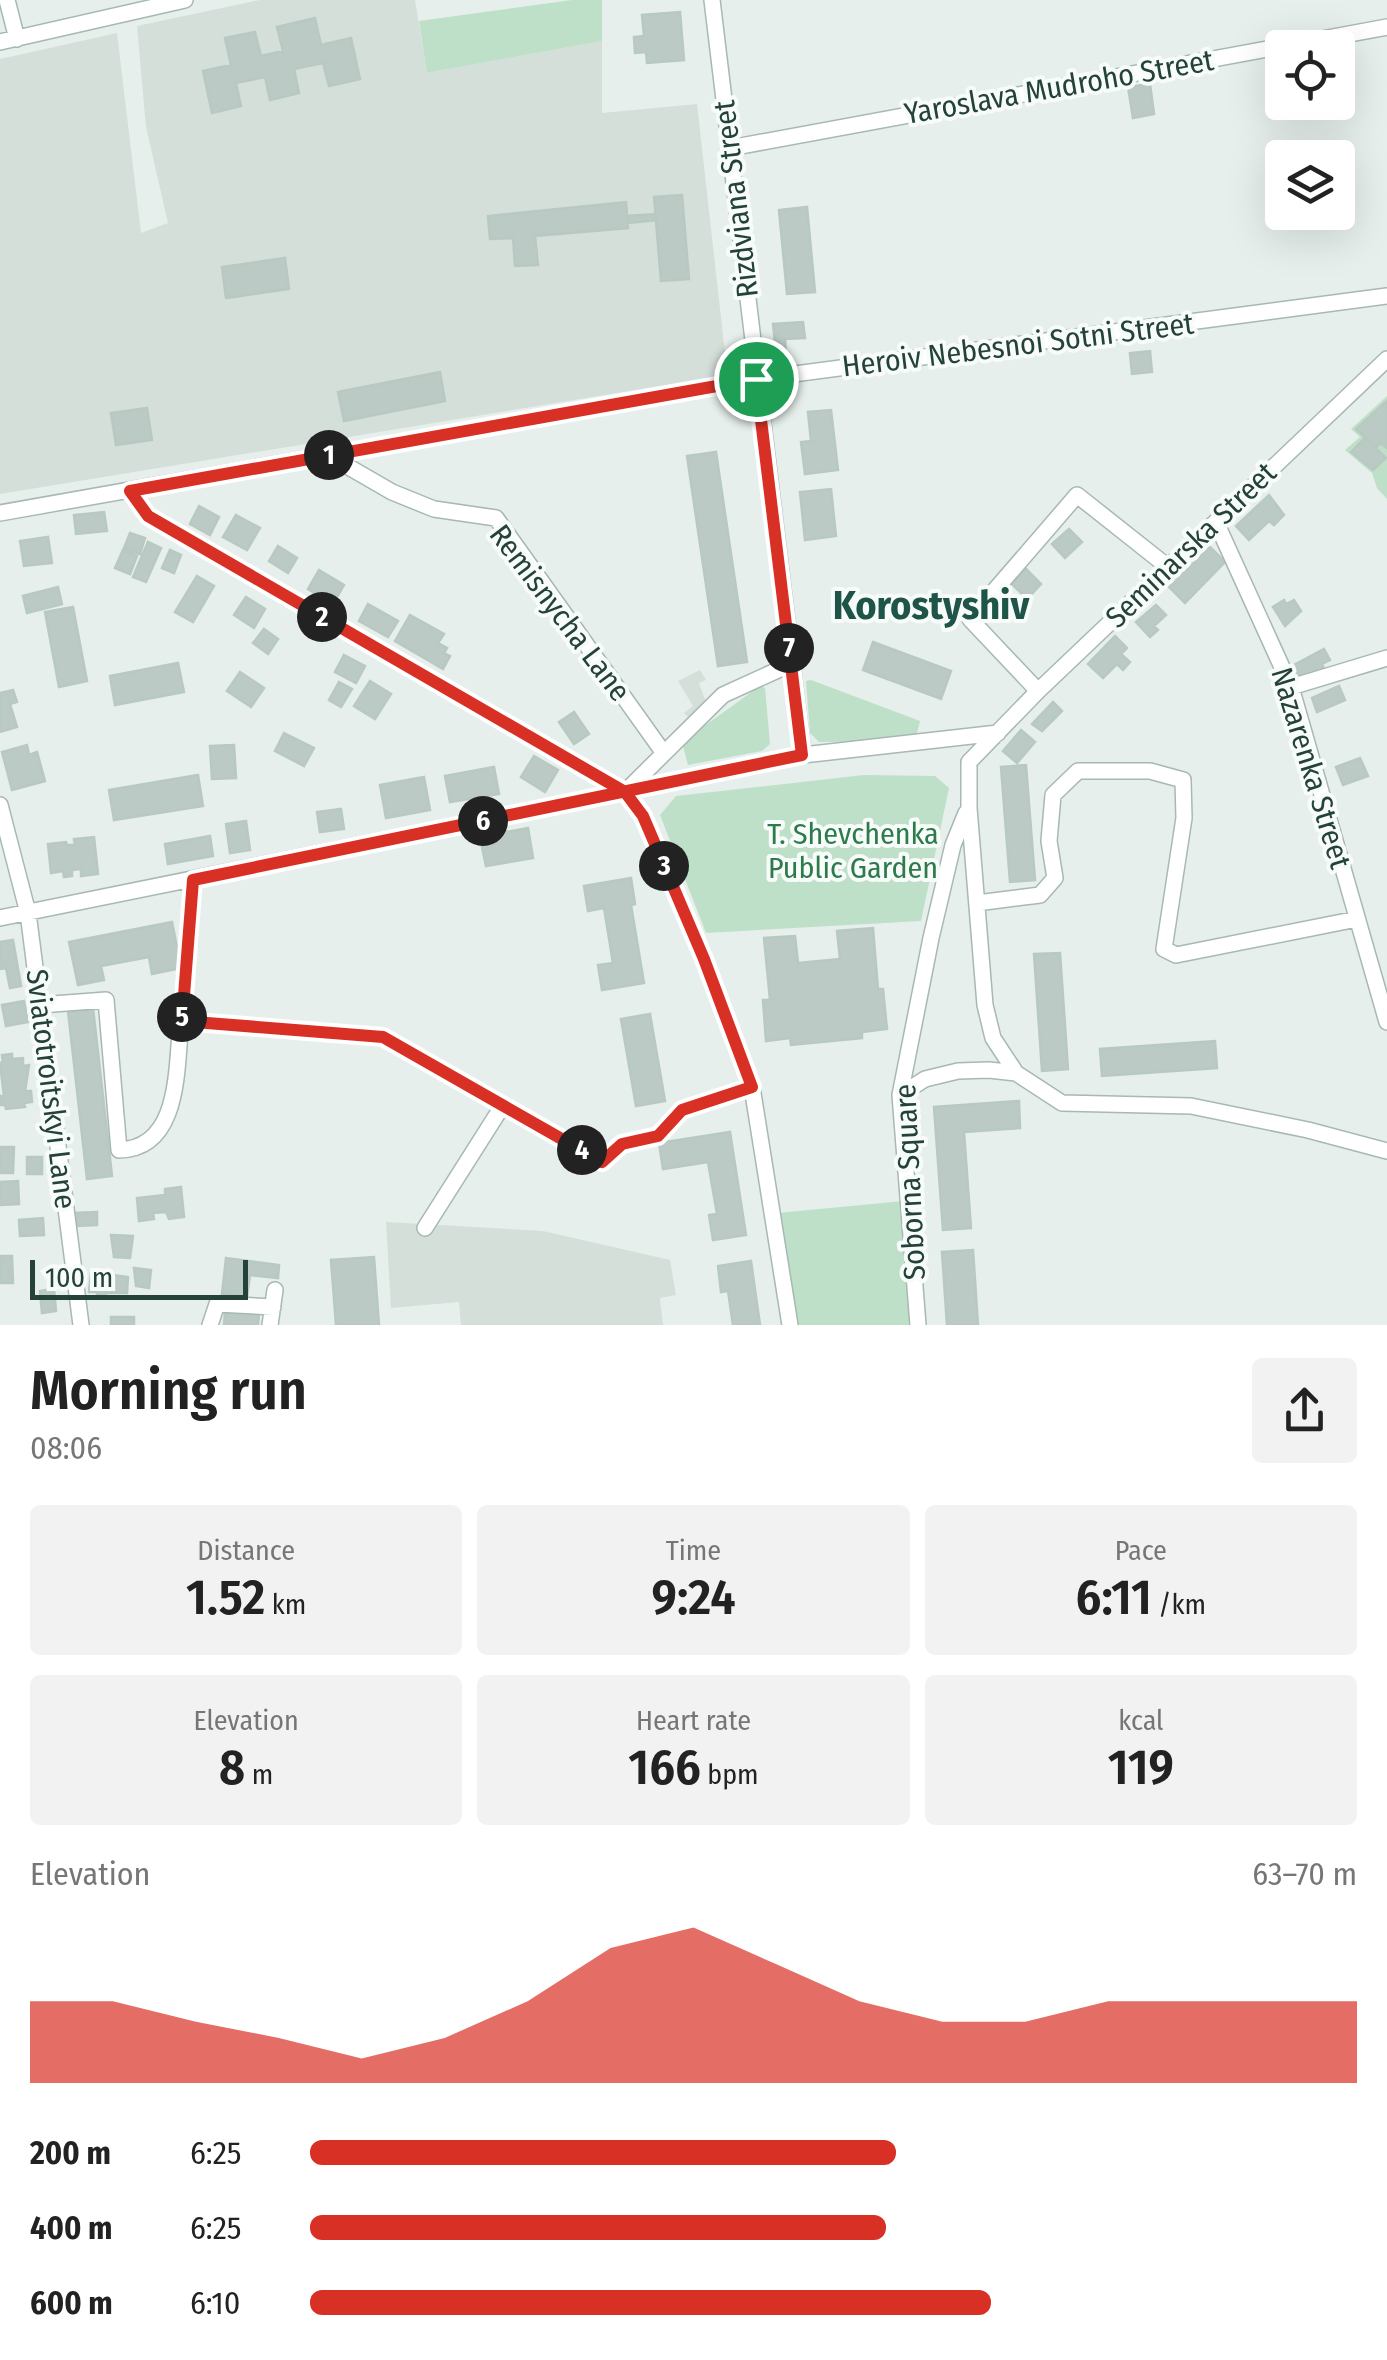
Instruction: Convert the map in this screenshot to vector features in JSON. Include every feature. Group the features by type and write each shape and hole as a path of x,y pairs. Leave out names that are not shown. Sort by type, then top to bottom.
{"street":[{"path":"7,0 8,40 185,0"},
{"name":"Rizdviana Street","path":"712,0 802,755"},
{"name":"Yaroslava Mudroho Street","path":"730,148 1387,27"},
{"name":"Heroiv Nebesnoi Sotni Street","path":"0,513 756,379 1387,296"},
{"name":"Seminarska Street","path":"968,808 968,762 1387,359"},
{"name":"Remisnycha Lane","path":"328,456 392,492 434,509 496,518 664,752"},
{"path":"130,491 148,516 625,792 643,816 704,959 752,1087 790,1325"},
{"path":"1038,691 970,619 1077,495 1168,567"},
{"name":"Nazarenka Street","path":"1216,522 1291,687 1387,1022"},
{"path":"1291,687 1387,658"},
{"path":"625,792 724,695 792,664"},
{"path":"0,918 802,755 998,734"},
{"path":"977,903 1040,895 1055,878 1049,841 1053,795 1078,771 1150,771 1183,780 1184,818 1164,949 1176,956 1357,918"},
{"name":"Sviatotroitskyi Lane","path":"0,805 28,913 81,1325"},
{"path":"968,808 985,1005 993,1038 1016,1073 1062,1103 1192,1106 1308,1130 1387,1152"},
{"name":"Soborna Square","path":"918,1325 900,1095 930,938 953,845 968,808"},
{"path":"40,1005 106,1000 119,1150 136,1150 159,1132 170,1113 193,880"},
{"path":"182,1021 383,1037 602,1162 622,1144 658,1136 682,1110 752,1087"},
{"path":"900,1095 925,1079 958,1070 1016,1073"},
{"path":"425,1228 503,1105"},
{"path":"270,1325 276,1290"},
{"path":"210,1325 217,1304 273,1308"}],"shaded area":[{"path":"260,0 415,0 427,73 602,41 602,113 697,104 727,371 721,376 0,494 0,59 117,33 141,233 168,223 146,127 137,26"},
{"path":"700,670 706,680 699,683 707,705 690,719 684,713 693,706 678,681"},
{"path":"386,1222 543,1231 670,1260 676,1295 660,1298 663,1325 461,1325 459,1302 391,1308"}],"green space":[{"path":"572,0 602,0 602,41 427,73 419,21"},
{"path":"1387,396 1387,499 1377,488 1372,473 1345,450 1360,437 1351,429"},
{"path":"806,681 920,721 915,741 819,742 810,733"},
{"path":"760,686 765,688 770,744 762,751 688,765 682,742"},
{"name":"T. Shevchenka Public Garden","path":"864,775 935,776 949,788 921,921 706,933 660,815 676,796"},
{"path":"904,1201 911,1325 795,1325 777,1213"}],"building":[{"path":"680,12 684,60 647,63 646,52 635,53 634,37 644,36 642,15"},
{"path":"315,18 321,45 351,38 360,79 329,86 323,63 294,69 299,93 270,100 265,77 236,83 241,106 212,113 203,71 231,65 225,38 255,32 261,56 283,51 277,27"},
{"path":"1150,84 1154,114 1133,118 1128,87"},
{"path":"682,195 689,279 661,281 654,197"},
{"path":"626,202 628,228 535,236 538,265 515,266 513,238 490,239 488,216"},
{"path":"807,207 815,292 787,294 779,210"},
{"path":"656,214 656,220 627,223 627,216"},
{"path":"285,258 289,289 226,298 222,267"},
{"path":"803,322 805,338 785,339 786,353 776,354 773,324"},
{"path":"1150,351 1152,372 1132,374 1130,353"},
{"path":"440,372 445,401 344,421 338,392"},
{"path":"1387,401 1387,448 1380,443 1376,448 1356,429"},
{"path":"147,408 152,440 116,445 111,413"},
{"path":"831,410 838,470 805,474 801,442 811,441 808,412"},
{"path":"1365,438 1386,458 1373,470 1351,452"},
{"path":"716,452 747,662 718,666 687,456"},
{"path":"831,489 836,536 805,540 800,492"},
{"path":"1269,495 1284,515 1274,525 1269,521 1249,540 1236,526"},
{"path":"199,506 219,517 210,535 190,524"},
{"path":"104,512 107,531 76,534 74,515"},
{"path":"236,515 260,528 247,550 223,537"},
{"path":"1069,529 1082,542 1065,558 1052,544"},
{"path":"130,533 145,538 140,554 124,548"},
{"path":"48,537 52,563 24,566 20,541"},
{"path":"148,542 161,548 146,582 133,577"},
{"path":"278,546 297,558 288,573 269,561"},
{"path":"1210,547 1225,562 1185,603 1169,587"},
{"path":"123,550 137,556 130,574 115,568"},
{"path":"170,550 181,555 174,573 162,568"},
{"path":"1026,569 1041,584 1027,599 1011,583"},
{"path":"319,570 344,585 333,604 308,589"},
{"path":"197,576 214,586 193,622 175,612"},
{"path":"58,587 62,604 27,613 23,596"},
{"path":"246,597 265,609 254,628 234,615"},
{"path":"1284,600 1286,604 1294,600 1301,611 1285,626 1273,607"},
{"path":"368,604 398,621 388,637 359,621"},
{"path":"1156,605 1166,615 1154,626 1158,630 1150,637 1136,622"},
{"path":"73,607 87,681 59,687 45,612"},
{"path":"410,615 444,634 438,643 447,648 444,653 450,656 443,669 395,641"},
{"path":"264,629 278,639 268,654 253,643"},
{"path":"1115,636 1127,648 1121,654 1130,662 1123,670 1117,664 1103,678 1088,664"},
{"path":"873,642 951,671 941,699 863,670"},
{"path":"1324,649 1330,660 1322,664 1326,673 1299,681 1292,666"},
{"path":"344,655 365,666 356,683 335,672"},
{"path":"178,663 184,692 115,705 110,676"},
{"path":"240,672 264,688 251,707 227,691"},
{"path":"370,681 391,694 375,719 354,706"},
{"path":"339,682 352,689 341,707 329,700"},
{"path":"1339,686 1345,700 1317,712 1312,698"},
{"path":"13,690 17,702 10,704 17,727 0,732 0,693"},
{"path":"1053,702 1062,711 1042,731 1032,724"},
{"path":"574,712 589,734 574,744 559,722"},
{"path":"1021,730 1035,742 1017,763 1003,751"},
{"path":"284,733 314,748 304,766 275,751"},
{"path":"27,745 29,755 37,752 45,781 12,790 2,752"},
{"path":"234,745 236,778 212,779 210,746"},
{"path":"534,756 558,770 545,792 521,777"},
{"path":"1360,758 1368,776 1343,785 1336,767"},
{"path":"1026,765 1035,880 1010,882 1001,767"},
{"path":"494,767 499,794 450,802 445,776"},
{"path":"198,775 203,806 114,820 109,790"},
{"path":"424,777 430,810 386,818 380,785"},
{"path":"341,809 344,829 320,832 317,812"},
{"path":"246,821 250,850 230,853 226,824"},
{"path":"528,828 533,858 486,866 480,837"},
{"path":"210,836 213,856 168,864 165,844"},
{"path":"94,837 98,874 81,876 81,869 72,870 72,876 64,877 63,871 51,873 48,844 75,845 74,839"},
{"path":"631,878 635,904 631,905 644,983 602,990 598,965 613,963 604,908 588,911 584,886"},
{"path":"172,922 181,968 152,974 149,957 101,966 104,980 78,985 69,942"},
{"path":"873,928 878,989 883,989 887,1029 862,1032 862,1038 791,1045 790,1038 766,1041 763,1000 770,1000 764,938 795,936 798,963 840,959 837,931"},
{"path":"13,940 21,986 10,988 6,968 0,969 0,942"},
{"path":"1060,953 1068,1069 1042,1071 1034,954"},
{"path":"24,1001 28,1022 6,1026 2,1005"},
{"path":"93,1008 112,1176 87,1179 68,1011"},
{"path":"650,1014 665,1101 636,1106 621,1019"},
{"path":"1215,1041 1217,1068 1102,1076 1100,1049"},
{"path":"12,1054 12,1059 23,1058 23,1066 29,1065 25,1091 31,1091 32,1102 24,1103 25,1107 6,1109 0,1105 0,1096 4,1096 0,1063 2,1055"},
{"path":"1019,1101 1020,1128 964,1132 971,1228 943,1230 934,1107"},
{"path":"730,1132 746,1235 713,1240 709,1215 717,1214 708,1162 663,1169 659,1143"},
{"path":"0,1147 14,1147 13,1173 0,1173"},
{"path":"27,1157 42,1157 42,1174 27,1174"},
{"path":"18,1181 19,1204 0,1205 0,1182"},
{"path":"181,1187 184,1217 169,1219 166,1212 153,1213 154,1219 139,1221 137,1198 165,1195 165,1189"},
{"path":"97,1212 97,1225 75,1226 74,1213"},
{"path":"43,1218 44,1235 20,1236 19,1220"},
{"path":"111,1235 133,1236 130,1258 114,1257"},
{"path":"973,1250 978,1325 947,1325 942,1252"},
{"path":"0,1256 12,1256 13,1283 0,1283"},
{"path":"374,1257 379,1325 336,1325 331,1260"},
{"path":"226,1258 279,1265 278,1278 250,1275 247,1297 222,1294"},
{"path":"751,1261 760,1325 733,1325 728,1291 721,1292 718,1266"},
{"path":"134,1268 151,1270 149,1288 136,1286"},
{"path":"91,1272 128,1277 127,1293 106,1293 106,1298 97,1298 97,1292 89,1292"},
{"path":"54,1289 56,1311 42,1313 40,1291"},
{"path":"225,1312 259,1314 258,1325 224,1325"},
{"path":"111,1317 134,1317 134,1325 111,1325"}],"district":[{"name":"Korostyshiv","path":"931,605"}],"route":[{"path":"756,379 130,491 148,516 625,792 643,816 704,959 752,1087 682,1110 658,1136 622,1144 602,1162 383,1037 182,1021 193,880 625,792 802,755 756,379"}]}
